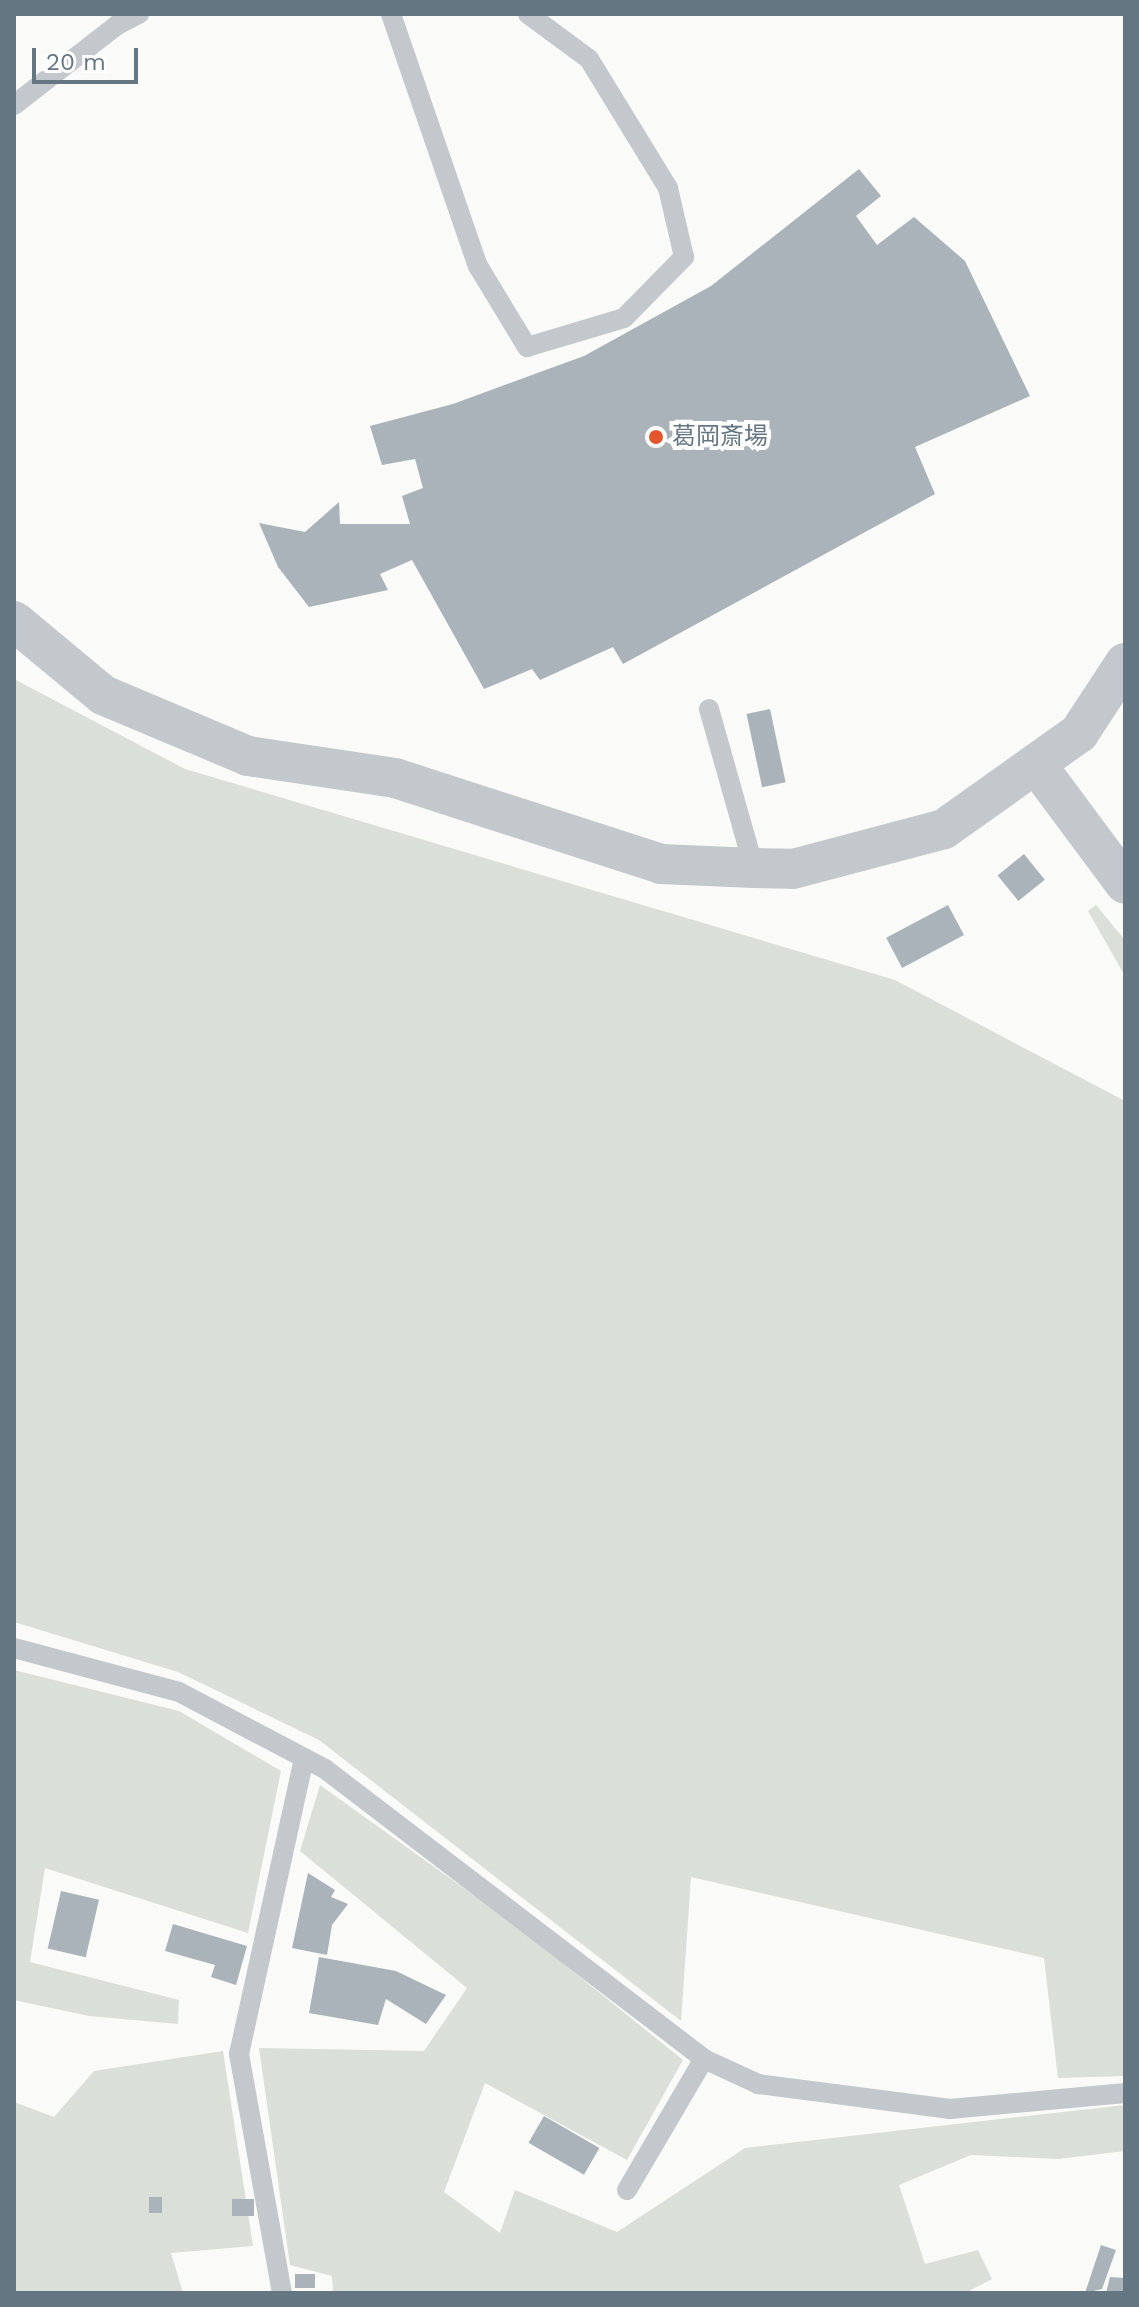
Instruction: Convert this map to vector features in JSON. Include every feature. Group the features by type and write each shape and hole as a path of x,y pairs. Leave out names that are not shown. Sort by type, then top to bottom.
{"street":[{"path":"14,621 103,695 248,756 395,778 661,864 754,868 793,869 944,829 1079,733 1125,663"},
{"path":"1036,764 1125,884"}],"lane":[{"path":"14,105 117,25 139,14"},
{"path":"391,14 478,266 527,347 624,318 684,257 668,188 589,59 528,14"},
{"path":"709,709 754,868"},
{"path":"14,1648 179,1692 304,1758 351,1788 704,2059 758,2084 950,2109 1125,2093"},
{"path":"282,2293 239,2054 304,1758"},
{"path":"627,2190 704,2059"}],"shaded area":[{"path":"14,679 185,769 895,980 1125,1101 1125,2076 1058,2078 1044,1958 691,1877 681,2021 319,1740 178,1672 14,1622"},
{"path":"1096,905 1125,940 1125,976 1088,911"},
{"path":"14,1670 179,1711 281,1771 248,1933 45,1868 30,1962 179,2000 178,2024 89,2016 14,2000"},
{"path":"320,1785 518,1927 683,2060 627,2160 485,2083 444,2192 500,2233 515,2190 617,2232 745,2148 1125,2105 1125,2151 1058,2159 971,2155 899,2185 925,2264 978,2250 992,2279 965,2293 333,2293 332,2276 290,2265 259,2048 424,2051 467,1988 300,1851"},
{"path":"223,2051 253,2246 171,2253 183,2293 14,2293 14,2102 54,2117 94,2071"}],"building":[{"name":"葛岡斎場","path":"859,169 881,196 856,216 877,245 914,217 965,261 1030,396 915,447 935,494 623,664 613,647 540,680 532,669 484,689 412,560 380,574 388,590 309,607 278,567 259,523 305,532 339,502 340,524 410,524 402,496 423,488 415,459 382,465 370,426 453,404 584,356 711,286"},
{"path":"770,709 786,782 762,787 747,714"},
{"path":"1024,854 1045,880 1018,901 998,875"},
{"path":"948,905 964,935 902,968 886,938"},
{"path":"308,1873 335,1890 331,1897 348,1904 332,1925 327,1955 292,1948"},
{"path":"61,1891 99,1900 86,1957 48,1948"},
{"path":"173,1924 247,1946 236,1985 211,1977 215,1965 165,1951"},
{"path":"319,1957 396,1971 446,1995 426,2024 386,1999 378,2025 309,2013"},
{"path":"544,2116 599,2148 584,2175 529,2143"},
{"path":"149,2197 162,2197 162,2213 149,2213"},
{"path":"232,2199 254,2199 254,2216 232,2216"},
{"path":"1101,2245 1116,2250 1102,2289 1085,2293"},
{"path":"295,2274 315,2274 315,2288 295,2288"},
{"path":"1110,2277 1125,2278 1125,2293 1106,2293"}],"place":[{"name":"葛岡斎場","path":"656,437"}]}
